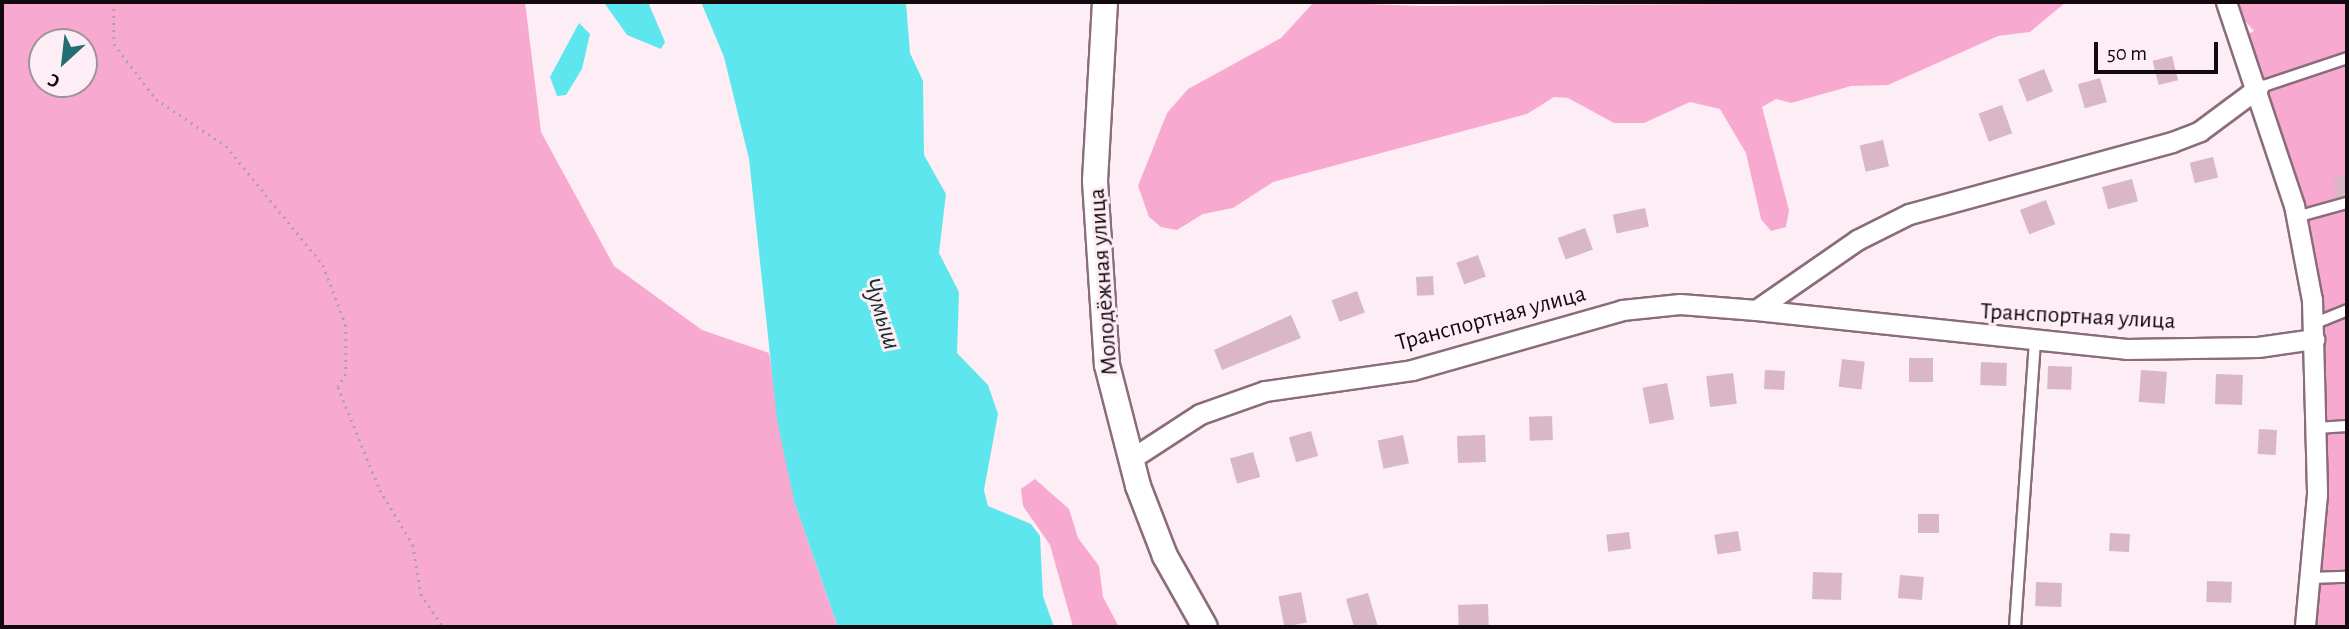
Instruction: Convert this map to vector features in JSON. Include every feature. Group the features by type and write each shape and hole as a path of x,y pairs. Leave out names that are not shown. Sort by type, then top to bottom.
{"street":[{"name":"Молодёжная улица","path":"1105,2 1097,94 1098,268 1107,365 1131,459 1165,556 1205,627"},
{"path":"2226,2 2258,88 2296,217 2314,331 2317,428 2305,627"},
{"path":"1756,310 1857,240 1909,214 2172,142 2200,131 2258,88"},
{"name":"Транспортная улица","path":"1131,459 1200,414 1265,391 1412,370 1622,310 1680,304 1756,310 2035,343 2258,347 2314,331"}],"lane":[{"path":"2258,88 2347,58"},
{"path":"2296,217 2347,203"},
{"path":"2314,331 2347,310"},
{"path":"2015,627 2035,343"},
{"path":"2317,428 2347,426"},
{"path":"2308,578 2347,577"}],"path":[{"path":"114,2 114,44 156,99 226,146 323,265 346,325 346,374 338,387 380,490 413,545 421,594 443,627"}],"shaded area":[{"path":"2,2 525,2 541,132 614,266 702,330 769,353 794,501 838,627 2,627"},
{"path":"1314,2 1422,6 2066,2 2030,32 1998,36 1888,85 1851,86 1791,103 1776,99 1762,107 1789,210 1786,227 1771,231 1761,219 1746,153 1720,109 1690,102 1644,123 1614,123 1568,98 1554,97 1527,114 1273,182 1233,208 1203,214 1177,230 1161,227 1149,217 1138,186 1167,113 1188,89 1281,38"},
{"path":"2228,2 2347,2 2347,627 2305,627 2312,300 2243,36 2254,31"},
{"path":"1035,479 1069,509 1078,538 1099,566 1103,597 1119,627 1073,627 1050,545 1023,506 1021,489"}],"water":[{"path":"648,2 665,42 661,49 627,35 605,4"},
{"name":"Чумыш","path":"701,2 906,2 910,53 923,81 924,155 946,194 939,253 959,292 957,353 988,385 998,414 984,490 988,506 1031,524 1040,536 1043,596 1054,627 838,627 794,501 777,420 749,159 724,57"},
{"path":"579,23 590,34 582,69 566,95 557,96 550,77"}],"building":[{"path":"2172,56 2178,80 2159,85 2153,61"},
{"path":"2044,69 2053,91 2027,102 2018,79"},
{"path":"2100,78 2107,102 2085,108 2078,84"},
{"path":"2002,105 2012,133 1989,142 1979,114"},
{"path":"1883,140 1889,166 1866,172 1860,145"},
{"path":"2213,157 2218,177 2195,183 2190,163"},
{"path":"2347,175 2347,196 2336,198 2333,178"},
{"path":"2132,179 2138,201 2108,209 2102,187"},
{"path":"2046,200 2055,224 2029,234 2020,210"},
{"path":"1645,208 1649,227 1617,233 1613,215"},
{"path":"1585,228 1593,250 1566,260 1558,238"},
{"path":"1478,255 1486,277 1464,284 1456,263"},
{"path":"1433,276 1434,295 1417,296 1416,277"},
{"path":"1357,291 1365,313 1339,322 1332,300"},
{"path":"1291,315 1301,338 1222,370 1214,350"},
{"path":"1909,358 1933,358 1933,382 1909,382"},
{"path":"1842,359 1865,362 1861,390 1839,387"},
{"path":"1981,362 2007,363 2006,386 1980,385"},
{"path":"2048,366 2072,367 2071,390 2047,389"},
{"path":"1765,370 1785,371 1784,390 1764,389"},
{"path":"2141,370 2167,372 2165,404 2139,402"},
{"path":"1733,373 1737,404 1710,407 1706,376"},
{"path":"2216,374 2243,375 2242,405 2215,404"},
{"path":"1667,383 1674,419 1650,424 1642,388"},
{"path":"1552,416 1553,440 1530,441 1529,417"},
{"path":"2259,429 2277,430 2276,455 2258,454"},
{"path":"1311,431 1318,456 1296,462 1289,437"},
{"path":"1403,435 1409,463 1384,469 1378,440"},
{"path":"1485,435 1486,462 1458,463 1457,436"},
{"path":"1253,452 1260,477 1237,484 1230,459"},
{"path":"1918,514 1939,514 1939,533 1918,533"},
{"path":"1738,531 1741,551 1717,555 1714,535"},
{"path":"1629,532 1631,549 1608,552 1606,535"},
{"path":"2110,533 2130,534 2129,552 2109,551"},
{"path":"1813,572 1842,573 1841,600 1812,599"},
{"path":"1900,575 1924,577 1922,600 1898,598"},
{"path":"2207,581 2232,582 2231,603 2206,602"},
{"path":"2036,582 2062,583 2061,607 2035,606"},
{"path":"1301,592 1307,622 1284,627 1278,596"},
{"path":"1368,593 1378,627 1354,627 1346,599"},
{"path":"1488,604 1489,627 1459,627 1458,605"}]}
